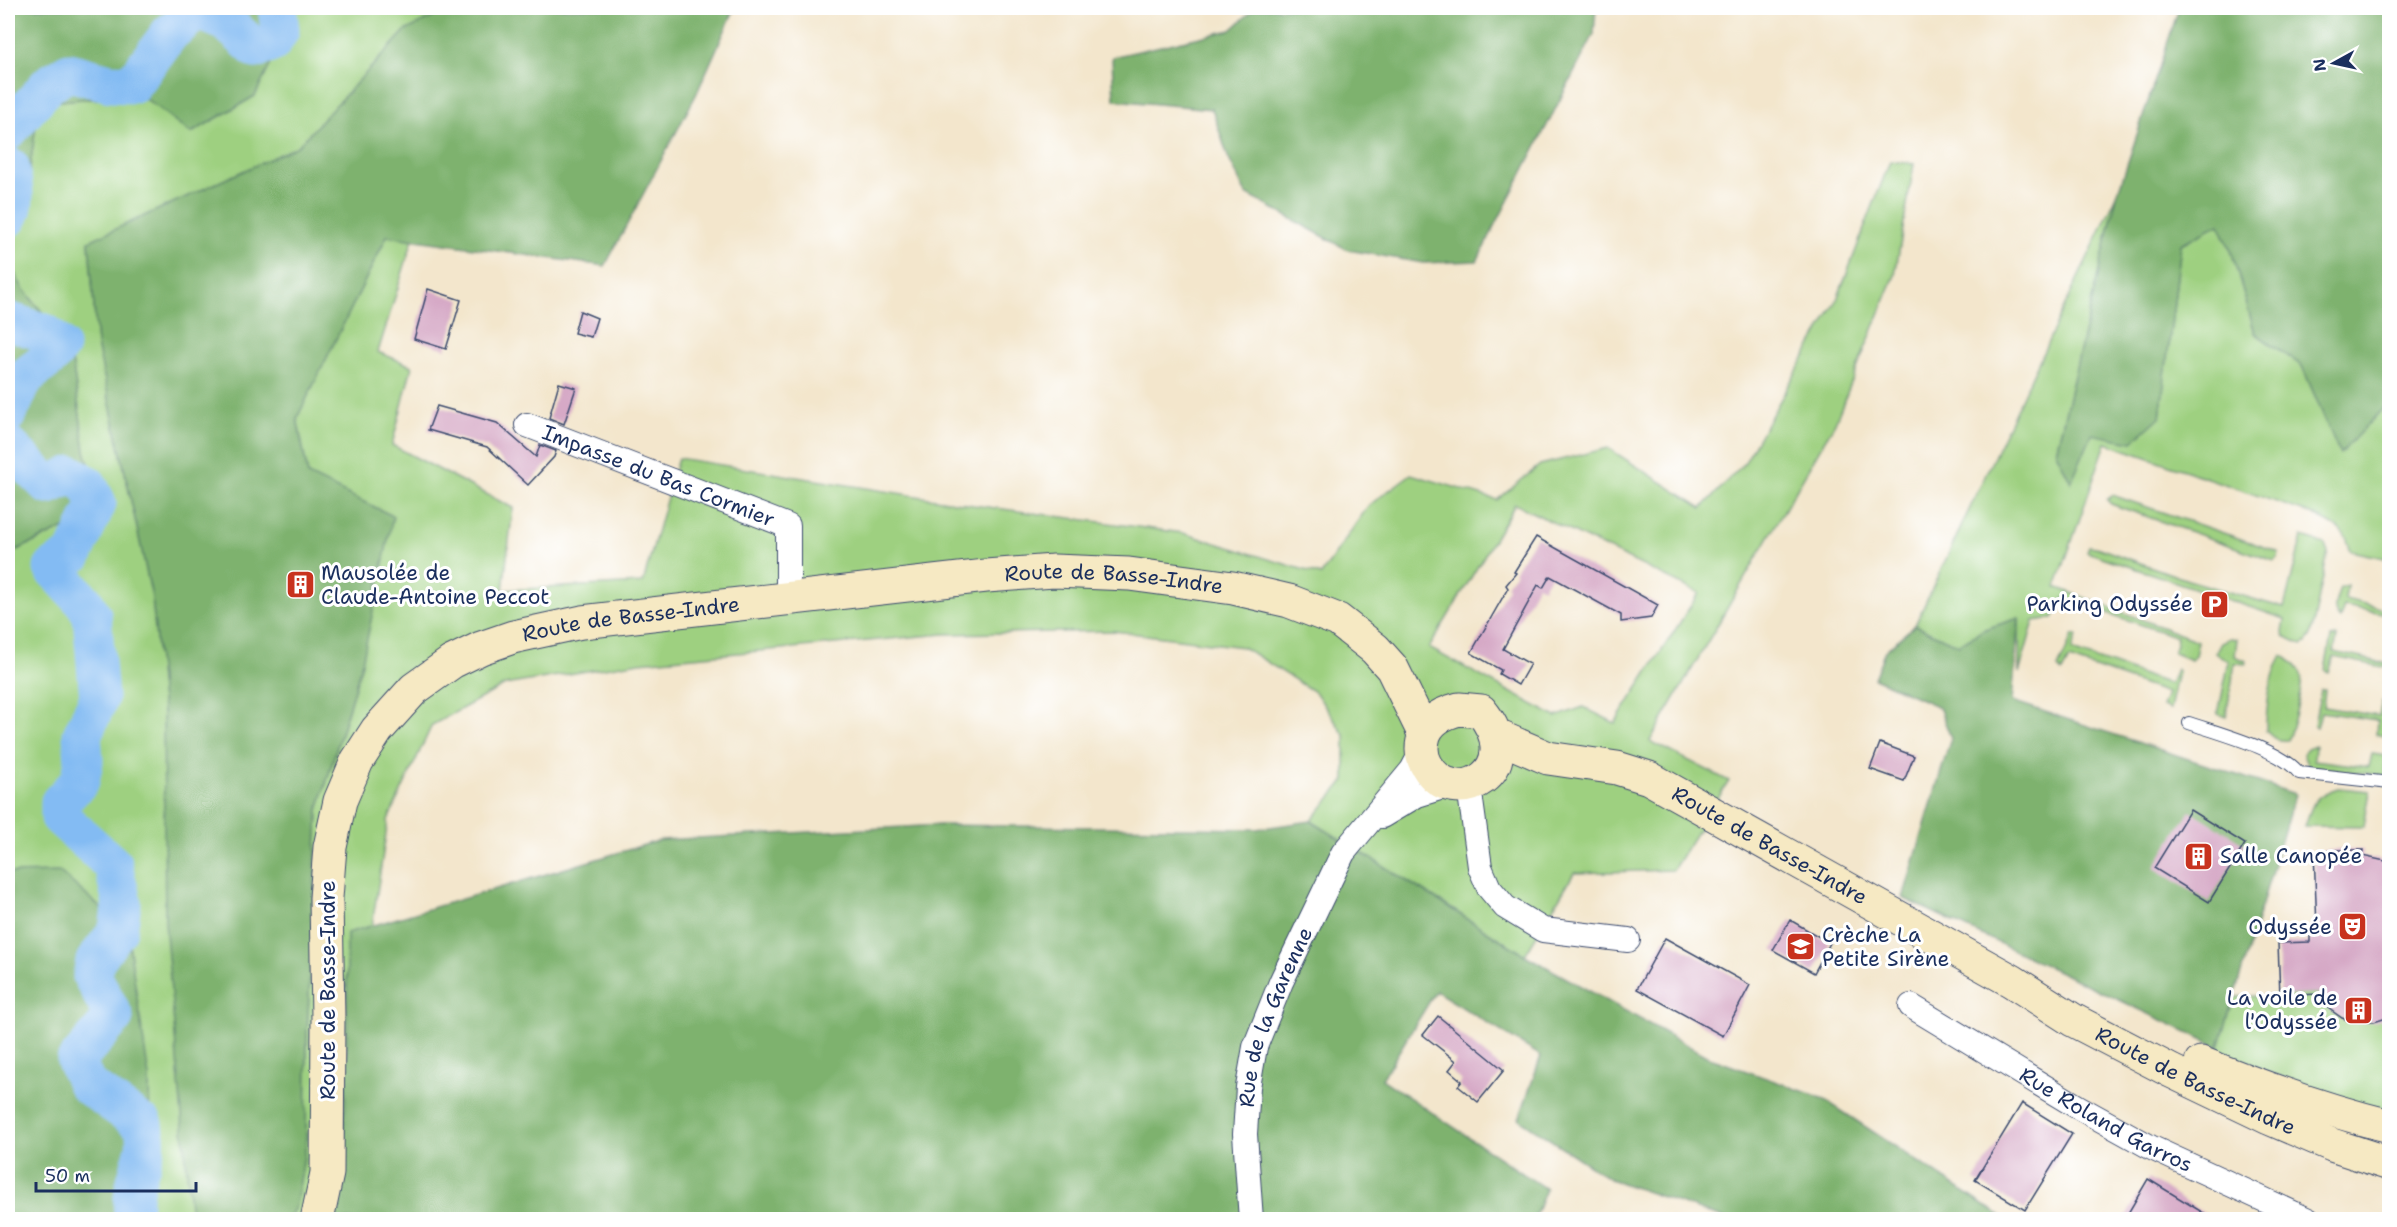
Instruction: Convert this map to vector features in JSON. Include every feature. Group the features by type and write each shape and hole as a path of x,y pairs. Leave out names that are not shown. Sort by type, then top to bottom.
{"main road":[{"name":"Route de Basse-Indre","path":"317,1220 327,1173 326,898 330,847 340,801 357,761 377,730 414,689 452,662 481,648 513,637 582,622 986,576 1054,571 1129,574 1233,588 1289,601 1338,620 1375,649 1392,668 1420,688 1459,709"},
{"name":"Route de Basse-Indre","path":"1392,668 1423,742"},
{"path":"1459,709 1481,711 1497,736 1499,751 1494,765 1469,781 1440,781 1430,772 1423,742 1434,720 1446,712 1459,709"},
{"name":"Route de Basse-Indre","path":"1497,736 1548,758 1617,768 1649,778 2012,981 2073,1020 2210,1090 2332,1145 2390,1164"},
{"name":"Route de Basse-Indre","path":"1469,781 1548,758"},
{"name":"Route de Basse-Indre","path":"2012,981 2079,1006 2163,1047 2270,1091 2339,1114 2390,1126"}],"street":[{"name":"Impasse du Bas Cormier","path":"526,425 788,526 788,599"},
{"name":"Rue de la Garenne","path":"1251,1220 1245,1134 1248,1087 1255,1047 1281,982 1343,853 1412,770 1423,742"},
{"name":"Rue de la Garenne","path":"1363,830 1397,806 1433,789 1469,781"},
{"path":"1469,781 1480,867 1489,888 1504,907 1544,930 1629,940"},
{"name":"Rue Roland Garros","path":"1911,1006 2078,1107 2152,1148 2308,1220"}],"lane":[{"path":"2189,723 2254,746 2294,766 2299,772 2390,783"}],"green space":[{"path":"8,8 298,8 255,96 191,133 146,99 83,99 39,103 28,182 8,229"},
{"path":"298,8 451,8 405,31 298,146 89,242 97,344 152,597 163,711 182,1094 191,1219 151,1219 149,1077 8,1219 8,554 104,510 85,451 70,346 24,290 8,262 8,229 28,182 39,102 146,99 191,133 255,96"},
{"path":"451,8 735,8 696,95 605,266 387,236 297,418 308,475 393,516 362,663 318,810 307,1034 306,1144 296,1205 289,1219 191,1219 165,922 163,711 152,597 97,344 89,241 298,146 405,31"},
{"path":"1255,8 1596,8 1594,34 1477,261 1423,263 1348,250 1246,194 1228,157 1212,109 1114,100 1112,57 1231,30"},
{"path":"2179,8 2389,8 2389,402 2340,454 2302,366 2255,333 2232,253 2219,224 2181,244 2160,417 2132,442 2092,434 2071,482 2056,452 2117,195"},
{"path":"1890,161 1914,164 1895,275 1835,423 1650,741 1729,781 1673,870 1574,873 1525,955 1311,821 1345,780 1345,736 1316,693 1243,647 1114,631 944,634 639,662 505,685 432,725 388,820 372,926 347,933 345,1114 331,1219 289,1220 296,1205 306,1144 307,1034 318,810 362,663 308,475 297,418 387,236 413,239 378,352 412,366 392,445 513,508 503,590 643,583 678,458 973,505 1183,533 1321,575 1368,506 1411,474 1497,500 1540,465 1608,448 1702,508 1745,462 1836,302","holes":["1515,504 1699,593 1615,723 1583,707 1556,717 1429,648"]},
{"path":"2117,195 2056,452 2071,482 2092,433 2131,442 2160,417 2181,244 2219,223 2232,253 2255,333 2302,366 2340,453 2389,402 2389,559 2350,551 2342,532 2311,514 2106,443 2056,587 2198,641 2195,656 2191,660 2174,653 2177,637 2064,598 2053,618 2034,621 2019,673 2019,618 1985,629 1958,645 1915,625"},
{"path":"8,262 24,290 70,346 85,451 104,510 8,554"},
{"path":"2112,495 2273,550 2279,553 2278,558 2274,561 2111,504 2107,500"},
{"path":"2302,537 2325,544 2328,552 2311,636 2302,645 2284,636 2285,619 2087,552 2089,546 2096,547 2188,580 2284,608"},
{"path":"2347,585 2345,599 2389,610 2389,614 2344,606 2340,619 2335,612 2335,604 2340,588"},
{"path":"2019,618 2012,701 2295,794 2219,1047 1903,898 1951,738 1939,707 1874,678 1885,651 1915,625 1958,645 1985,629"},
{"path":"2073,635 2077,636 2072,651 2170,684 2176,669 2178,671 2170,709 2162,706 2167,693 2069,659 2062,672 2058,668"},
{"path":"2337,637 2334,652 2388,664 2389,659 2389,685 2385,683 2388,668 2334,657 2329,672 2325,670 2331,638"},
{"path":"2230,638 2237,639 2235,656 2246,661 2246,664 2235,663 2226,717 2218,714 2229,661 2215,653 2221,642"},
{"path":"2282,655 2298,669 2301,675 2299,697 2287,740 2275,738 2266,731 2274,673"},
{"path":"2321,690 2325,690 2323,707 2379,716 2382,702 2389,703 2389,737 2376,734 2377,720 2321,712 2317,727 2314,725"},
{"path":"2315,745 2314,760 2369,767 2372,754 2387,756 2385,770 2389,772 2389,776 2308,766 2303,755 2307,748"},
{"path":"2338,788 2370,791 2364,827 2305,826 2315,801 2323,794"},
{"path":"1311,821 1525,955 1710,1058 1822,1098 2005,1219 1726,1219 1610,1179 1519,1119 1541,1056 1436,991 1382,1079 1546,1189 1534,1219 331,1220 345,1114 347,933 661,840 941,825 1256,829"},
{"path":"60,872 127,931 149,1077 151,1219 8,1219 8,873"},
{"path":"2337,993 2389,999 2389,1115 2216,1054 2234,997"}],"building":[{"path":"428,289 461,300 446,349 414,339"},
{"path":"580,311 597,318 591,337 574,333"},
{"path":"559,383 576,388 564,424 549,418"},
{"path":"437,406 497,423 536,457 540,445 556,451 554,457 528,485 487,447 428,430"},
{"path":"1536,537 1658,605 1651,618 1621,622 1621,615 1550,576 1543,588 1538,585 1503,649 1530,664 1518,685 1499,674 1501,670 1471,653 1508,588 1506,585 1516,573 1514,572"},
{"path":"1880,743 1914,756 1904,781 1870,769"},
{"name":"Salle Canopée","path":"2190,810 2245,844 2209,902 2154,868"},
{"name":"Odyssée","path":"2363,850 2362,856 2390,862 2390,1017 2374,1022 2352,1022 2342,1018 2325,1006 2318,994 2280,996 2278,943 2310,942 2310,928 2317,927 2314,852"},
{"name":"Crèche La Petite Sirène","path":"1790,920 1830,943 1814,973 1773,950"},
{"path":"1665,938 1750,985 1723,1036 1637,989"},
{"path":"1438,1016 1504,1070 1478,1102 1458,1086 1462,1081 1449,1070 1456,1061 1423,1035"},
{"path":"2022,1103 2072,1134 2025,1210 1975,1180"},
{"path":"2148,1179 2215,1220 2124,1220"}],"waterway":[{"path":"8,131 49,84 69,72 110,83 132,84 170,33 198,10 226,22 256,49 272,43 280,30 277,8"},
{"path":"8,166 14,194 13,207 8,218"},
{"path":"8,321 45,333 60,346 51,357 25,377 8,413"},
{"path":"8,445 48,485 72,475 88,485 97,503 74,554 53,568 84,602 92,615 99,698 82,735 84,761 80,781 60,802 60,817 113,865 122,902 118,930 95,961 92,976 114,1017 76,1061 87,1085 144,1125 145,1149 134,1192 134,1220"}],"place":[{"name":"Mausolée de Claude-Antoine Peccot","path":"300,585"},
{"name":"Parking Odyssée","path":"2214,604"},
{"name":"Salle Canopée","path":"2199,856"},
{"name":"Odyssée","path":"2353,927"},
{"name":"Crèche La Petite Sirène","path":"1801,947"},
{"name":"La voile de l'Odyssée","path":"2359,1010"}]}
